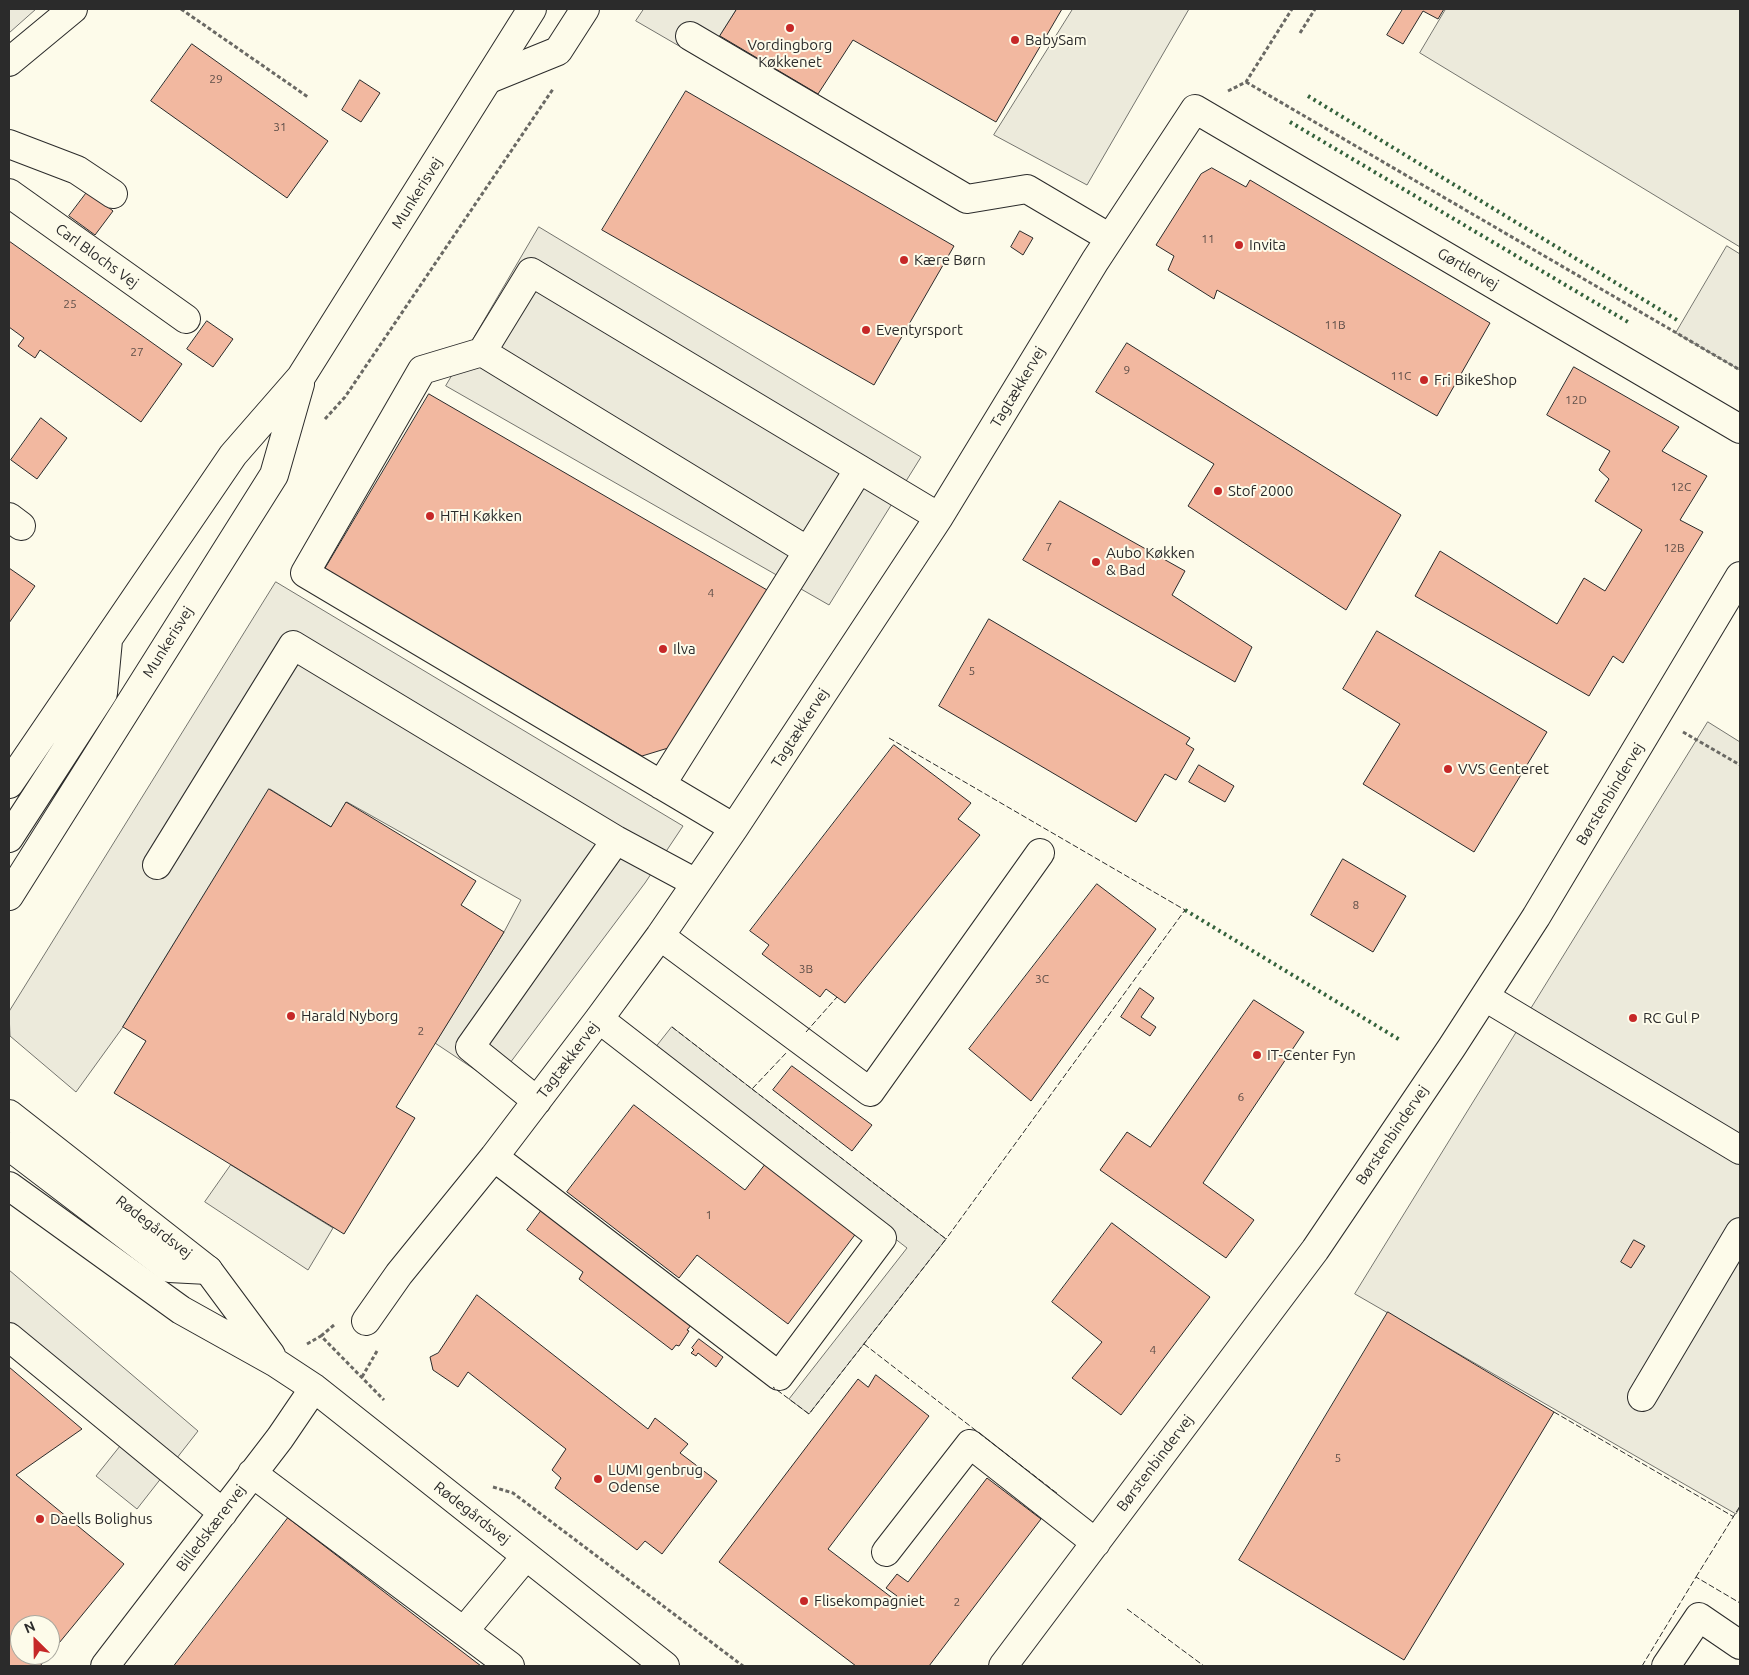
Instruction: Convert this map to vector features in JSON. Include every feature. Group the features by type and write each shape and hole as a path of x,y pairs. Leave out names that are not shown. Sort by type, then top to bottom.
{"street":[{"path":"13,50 73,9"},
{"name":"Munkerisvej","path":"9,784 233,455 301,377 532,9"},
{"path":"489,79 558,50 585,9"},
{"path":"690,36 967,200 1027,189 1110,238"},
{"name":"Tagtækkervej","path":"366,1321 399,1274 494,1158 599,1019 660,936 734,828 939,517 1110,238 1195,109"},
{"name":"Gørtlervej","path":"1195,109 1740,429"},
{"path":"9,144 76,170 113,194"},
{"name":"Carl Blochs Vej","path":"9,193 186,319"},
{"path":"734,828 304,573 422,370 482,352 531,272 939,517"},
{"path":"482,352 808,551"},
{"name":"Munkerisvej","path":"9,896 274,475 301,377"},
{"path":"661,784 859,469"},
{"name":"Børstenbindervej","path":"1003,1666 1315,1250 1485,997 1541,909 1740,576"},
{"path":"9,838 103,693 108,638"},
{"path":"157,865 293,645 616,840 696,883"},
{"path":"537,1101 470,1047 616,840"},
{"path":"660,936 870,1092 1040,853"},
{"path":"1485,997 1740,1150"},
{"path":"494,1158 779,1376 882,1238 599,1019"},
{"name":"Rødegårdsvej","path":"9,1114 208,1270 276,1363"},
{"path":"9,1146 169,1268 208,1270"},
{"name":"Rødegårdsvej","path":"9,1186 181,1310 276,1363 314,1388 665,1666"},
{"path":"1642,1397 1740,1232"},
{"path":"9,1337 223,1513"},
{"name":"Billedskærervej","path":"105,1666 280,1438 314,1388"},
{"path":"886,1552 970,1444 1096,1543"},
{"path":"252,1473 510,1666"},
{"path":"464,1631 526,1556"},
{"path":"1666,1666 1699,1618 1740,1645"}],"path":[{"path":"180,9 308,97"},
{"path":"1195,109 1246,82 1292,9"},
{"path":"1300,33 1315,9"},
{"path":"1246,82 1740,370"},
{"path":"320,425 345,396 557,83"},
{"path":"1656,716 1740,765"},
{"path":"276,1363 322,1336 384,1400"},
{"path":"487,1485 513,1493 743,1666"}],"shaded area":[{"path":"9,9 36,9 9,33"},
{"path":"644,9 737,9 705,61 636,21"},
{"path":"1073,9 1189,9 1087,185 994,135"},
{"path":"1446,9 1740,9 1740,247 1420,53"},
{"path":"539,227 921,457 829,605 446,386"},
{"path":"1727,246 1740,254 1740,370 1676,333"},
{"path":"276,582 683,826 645,883 495,1083 435,1043 504,932 521,900 347,802 331,827 270,789 123,1027 76,1092 10,1036 9,1012"},
{"name":"RC Gul P","path":"1708,722 1740,742 1740,1507 1736,1514 1355,1294"},
{"path":"672,1027 946,1239 809,1414 789,1399 907,1248 653,1051"},
{"path":"231,1165 333,1228 308,1270 205,1202"},
{"path":"9,1270 198,1431 137,1509 96,1476 120,1446 9,1354"}],"building":[{"path":"737,9 1062,9 996,122 853,40 818,94 720,36"},
{"path":"1403,9 1444,9 1438,19 1423,11 1403,44 1387,35"},
{"path":"192,44 328,141 287,198 151,101"},
{"path":"360,80 380,93 361,122 342,110"},
{"path":"686,91 954,246 874,385 602,230"},
{"path":"1212,168 1246,187 1250,180 1490,323 1437,416 1217,290 1214,299 1168,270 1174,256 1156,245 1201,174"},
{"path":"88,191 113,211 95,235 69,216"},
{"path":"1020,231 1033,238 1023,255 1011,247"},
{"path":"9,241 182,364 141,422 40,350 35,358 18,346 24,338 9,327"},
{"path":"207,321 233,339 213,367 187,349"},
{"path":"1127,343 1401,515 1346,610 1188,506 1214,464 1096,392"},
{"path":"1574,367 1679,427 1662,451 1707,476 1680,520 1703,532 1623,663 1613,656 1589,696 1415,596 1440,551 1557,624 1584,578 1605,591 1642,530 1595,501 1609,479 1599,470 1610,451 1547,415"},
{"path":"429,394 774,594 678,745 642,756 325,569"},
{"path":"41,418 67,438 37,479 11,460"},
{"path":"1060,501 1185,571 1172,595 1252,647 1235,682 1023,560"},
{"path":"9,568 35,586 9,623"},
{"path":"989,619 1190,738 1186,744 1194,749 1176,780 1165,774 1136,822 939,706"},
{"path":"1377,631 1547,732 1474,852 1363,784 1400,724 1343,689"},
{"path":"894,745 971,803 958,819 980,835 845,1003 826,989 820,997 762,954 769,945 750,931"},
{"path":"1199,765 1234,786 1225,802 1189,782"},
{"name":"Harald Nyborg","path":"269,789 331,827 346,802 476,881 461,905 504,932 396,1107 415,1118 344,1234 114,1093 146,1041 123,1027"},
{"path":"1343,859 1406,896 1373,952 1311,915"},
{"path":"1097,884 1156,929 1031,1101 969,1049"},
{"path":"1140,988 1154,998 1141,1017 1156,1027 1150,1036 1121,1017"},
{"path":"1254,1000 1304,1032 1203,1183 1254,1220 1226,1258 1100,1170 1127,1132 1150,1147"},
{"path":"792,1066 872,1125 852,1151 773,1090"},
{"path":"634,1105 745,1190 766,1163 857,1232 788,1324 697,1255 679,1278 567,1192"},
{"path":"541,1211 692,1324 679,1346 676,1345 672,1350 579,1279 583,1272 527,1230"},
{"path":"1112,1223 1210,1297 1121,1415 1072,1378 1102,1342 1052,1302"},
{"path":"1634,1240 1645,1246 1631,1268 1621,1262"},
{"path":"477,1295 648,1429 655,1418 688,1444 680,1453 717,1481 662,1554 645,1541 637,1550 555,1488 561,1478 552,1470 566,1449 468,1372 458,1387 433,1370 430,1357 438,1353"},
{"path":"1388,1312 1554,1412 1404,1660 1239,1560"},
{"path":"699,1339 723,1357 716,1367 698,1353 696,1356 691,1353 694,1350 692,1348"},
{"name":"Daells Bolighus","path":"9,1367 82,1429 16,1475 124,1564 60,1642 60,1615 10,1615 10,1665 41,1665 9,1666"},
{"path":"876,1375 929,1416 828,1549 895,1600 897,1596 886,1588 897,1574 908,1582 987,1478 1041,1519 929,1666 856,1666 719,1562 858,1379 868,1387"},
{"path":"288,1518 422,1621 481,1666 174,1666"}],"hedge":[{"path":"1308,96 1677,320"},
{"path":"1290,122 1628,322"},
{"path":"1185,910 1400,1040"}],"fence":[{"path":"889,738 1185,910 946,1239"},
{"path":"806,1032 837,997"},
{"path":"672,1027 752,1089 787,1052"},
{"path":"752,1089 946,1239 809,1414 773,1387"},
{"path":"864,1344 1058,1494"},
{"path":"1554,1412 1734,1517"},
{"path":"1696,1577 1740,1506"},
{"path":"1642,1666 1696,1577 1740,1603"},
{"path":"1127,1609 1204,1666"}],"place":[{"name":"Vordingborg Køkkenet","path":"790,28"},
{"name":"BabySam","path":"1015,40"},
{"name":"Invita","path":"1239,245"},
{"name":"Kære Børn","path":"904,260"},
{"name":"Eventyrsport","path":"866,330"},
{"name":"Fri BikeShop","path":"1424,380"},
{"name":"Stof 2000","path":"1218,491"},
{"name":"HTH Køkken","path":"430,516"},
{"name":"Aubo Køkken & Bad","path":"1096,562"},
{"name":"Ilva","path":"663,649"},
{"name":"VVS Centeret","path":"1448,769"},
{"name":"Harald Nyborg","path":"291,1016"},
{"name":"RC Gul P","path":"1633,1018"},
{"name":"IT-Center Fyn","path":"1257,1055"},
{"name":"LUMI genbrug Odense","path":"598,1479"},
{"name":"Daells Bolighus","path":"40,1519"},
{"name":"Flisekompagniet","path":"804,1601"}]}
